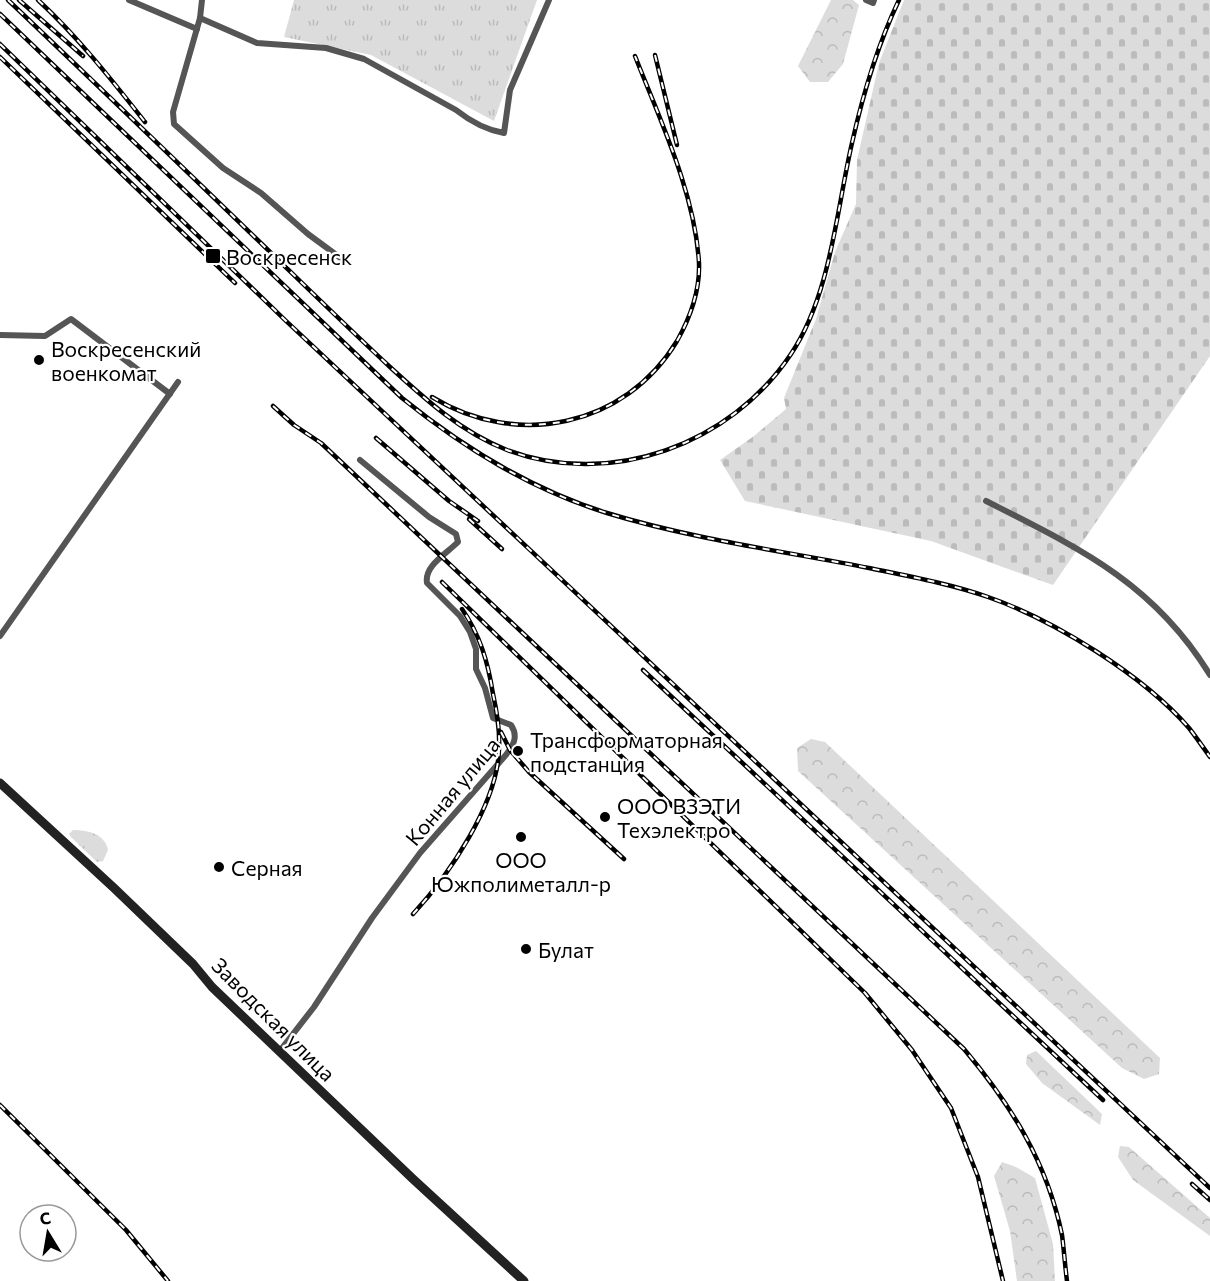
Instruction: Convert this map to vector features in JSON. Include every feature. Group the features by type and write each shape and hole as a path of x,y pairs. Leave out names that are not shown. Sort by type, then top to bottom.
{"street":[{"path":"129,0 197,29"},
{"path":"202,0 200,18 172,121 176,128 224,168 261,193 308,234 342,259"},
{"path":"200,18 257,43 326,48 364,59 456,110 468,120 492,131 504,133 510,90 549,0"},
{"path":"0,335 45,336 71,319 170,394"},
{"path":"0,636 178,382"},
{"name":"Конная улица","path":"279,1052 315,1008 372,918 420,853 505,756 515,740 511,725 492,718 485,688 476,669 476,649 466,623 427,583 426,577 430,567 458,542 456,534 429,517 360,460"},
{"path":"986,501 1062,539 1114,571 1161,610 1196,652 1210,675"},
{"name":"Заводская улица","path":"0,783 137,910 279,1052 524,1281"}],"green space":[{"path":"294,0 537,0 494,121 371,55 284,37"},
{"path":"831,0 853,0 859,5 843,64 828,82 810,82 798,66"},
{"path":"904,0 1210,0 1210,356 1053,585 931,541 745,501 720,460 786,409 784,398 816,319 835,252 856,204 857,160 879,63"},
{"path":"811,739 825,742 1160,1058 1159,1074 1144,1079 1122,1068 798,771 797,748"},
{"path":"73,830 90,832 103,840 108,850 103,861 97,862 71,837 69,834"},
{"path":"1036,1051 1102,1114 1100,1125 1042,1083 1026,1064 1027,1055"},
{"path":"1120,1146 1129,1147 1210,1218 1210,1236 1133,1180 1118,1157"},
{"path":"1002,1162 1035,1178 1053,1244 1055,1281 1017,1281 1010,1231 994,1176"}],"railway":[{"path":"8,0 356,335 431,403 459,425 507,450 547,461 587,464 627,460 666,450 702,434 736,412 766,386 791,354 804,331 824,279 861,106 877,53 899,0"},
{"path":"19,0 83,56"},
{"path":"38,0 107,74 145,122"},
{"path":"0,14 402,398 474,450 551,492 607,513 704,537 929,581 974,592 1014,607 1068,635 1123,669 1170,708 1189,728 1210,757"},
{"path":"0,44 285,320 1210,1188"},
{"path":"655,55 677,145"},
{"path":"432,397 465,413 499,422 533,425 567,421 599,410 629,393 655,370 677,341 690,313 698,283 699,263 696,237 691,210 675,157 635,56"},
{"path":"0,57 235,283"},
{"path":"273,406 294,425 321,443 964,1049 1012,1113 1037,1159 1047,1183 1062,1235 1067,1281"},
{"path":"376,438 449,501 478,521"},
{"path":"469,519 502,549"},
{"path":"442,582 865,993 912,1050 951,1108 978,1177 1003,1281"},
{"path":"413,914 456,859 469,837 481,815 496,770 499,728 489,671 478,639 462,609"},
{"path":"643,670 1103,1100"},
{"path":"501,732 510,750 529,772 624,859"},
{"path":"0,1105 126,1230 168,1281"},
{"path":"1192,1184 1210,1200"}],"place":[{"name":"Воскресенск","path":"213,256"},
{"name":"Воскресенский военкомат","path":"39,360"},
{"name":"Трансформаторная подстанция","path":"518,751"},
{"name":"ООО ВЗЭТИ Техэлектро","path":"605,817"},
{"name":"ООО Южполиметалл-р","path":"521,837"},
{"name":"Серная","path":"219,867"},
{"name":"Булат","path":"526,949"}]}
